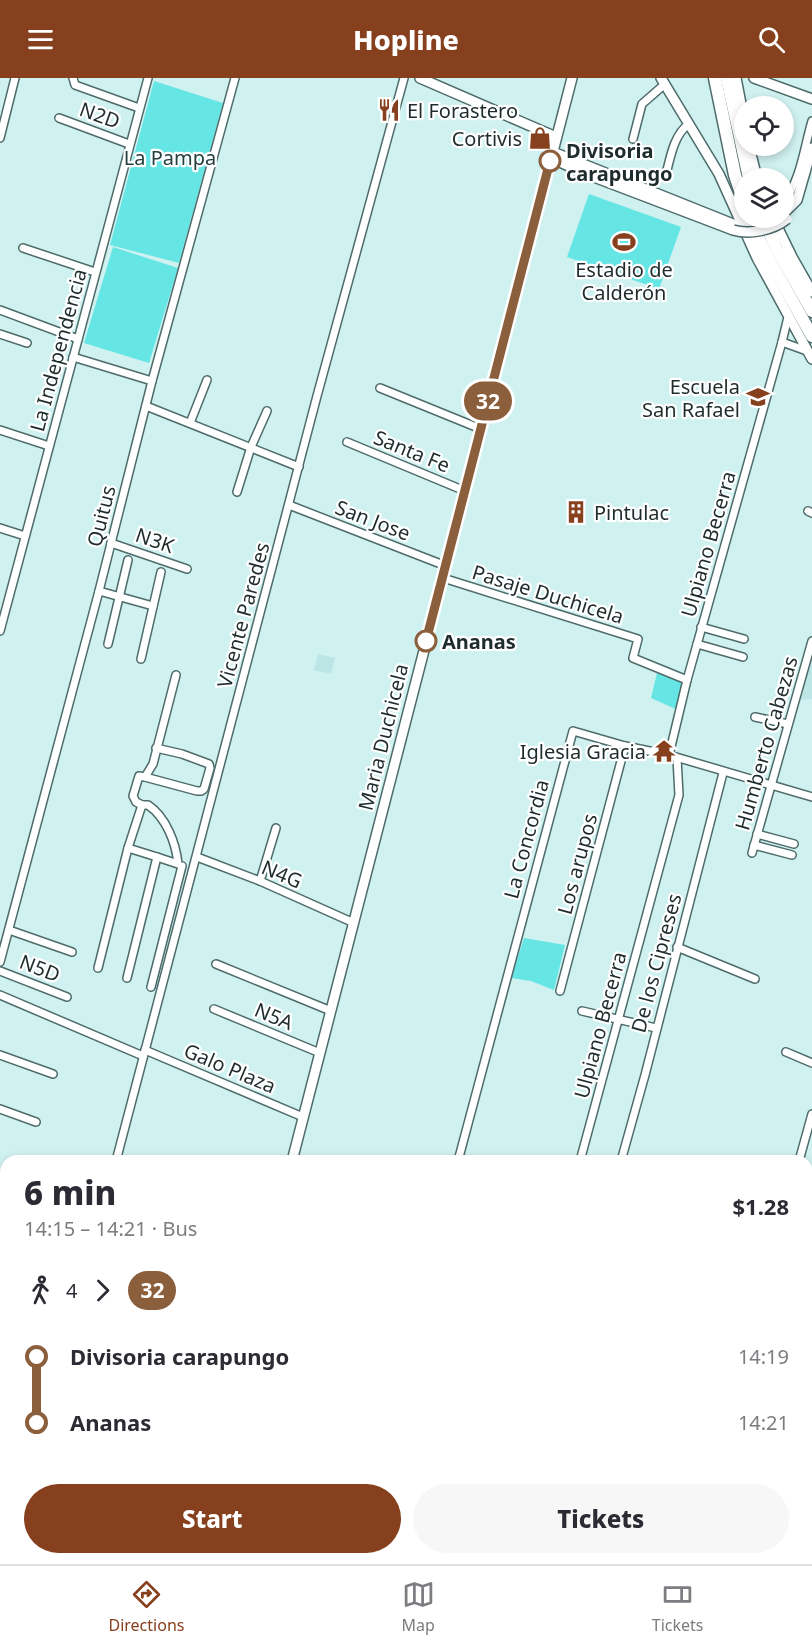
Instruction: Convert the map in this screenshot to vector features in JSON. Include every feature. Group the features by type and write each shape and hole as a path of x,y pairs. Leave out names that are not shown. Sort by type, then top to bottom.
{"highway":[{"path":"715,78 734,170"},
{"path":"736,80 748,168"},
{"path":"754,228 766,254 812,336"},
{"path":"767,228 776,248 812,311"}],"main road":[{"path":"420,78 556,137"},
{"name":"Maria Duchicela","path":"294,1155 572,78"},
{"path":"754,78 812,99"},
{"path":"736,80 739,96"},
{"path":"663,81 719,174 757,258 810,355"},
{"path":"794,203 799,194 812,148"},
{"path":"552,155 734,227"},
{"path":"794,204 804,196 812,169"},
{"path":"778,228 812,291"}],"street":[{"path":"0,138 15,78"},
{"path":"73,78 75,85 139,108"},
{"name":"La Independencia","path":"0,631 148,78"},
{"name":"Quitus","path":"0,962 99,591 152,381 235,78"},
{"name":"Vicente Paredes","path":"118,1155 404,78"},
{"path":"633,139 642,104 663,81"},
{"name":"N2D","path":"59,118 129,144"},
{"path":"794,185 812,121"},
{"path":"665,178 681,131 689,124"},
{"path":"23,248 95,272"},
{"path":"0,310 78,339"},
{"name":"Ulpiano Becerra","path":"669,755 701,627 788,317"},
{"path":"0,334 27,343"},
{"path":"782,342 810,355"},
{"path":"73,357 152,381"},
{"path":"190,423 207,380"},
{"path":"380,388 481,429"},
{"path":"146,406 299,467"},
{"path":"237,492 251,447 267,411"},
{"path":"0,430 49,446"},
{"name":"Santa Fe","path":"347,442 465,491"},
{"name":"San Jose","path":"289,505 446,566"},
{"path":"0,528 25,536"},
{"name":"N3K","path":"111,543 187,569"},
{"path":"108,644 128,560"},
{"path":"141,659 162,572"},
{"name":"Pasaje Duchicela","path":"442,578 638,639 633,658 687,680"},
{"path":"99,591 153,606"},
{"path":"701,627 744,639"},
{"name":"Humberto Cabezas","path":"752,853 812,641"},
{"path":"697,644 744,657"},
{"path":"145,777 153,764 176,675"},
{"path":"755,717 788,724"},
{"name":"La Concordia","path":"460,1155 573,731 625,746 669,755 723,773 812,797"},
{"name":"Los arupos","path":"560,991 625,746"},
{"path":"151,987 180,865 175,845 162,819 148,805 136,802 133,796 139,776 201,791 204,789 210,768 209,764 182,754 156,748"},
{"name":"Ulpiano Becerra","path":"582,1155 679,795 677,758"},
{"name":"De los Cipreses","path":"623,1155 723,773"},
{"path":"98,968 128,848 142,805"},
{"path":"260,881 276,828"},
{"path":"757,834 794,844"},
{"path":"754,845 792,855"},
{"path":"128,848 194,869"},
{"path":"127,978 157,857"},
{"name":"N4G","path":"197,857 260,881 354,923"},
{"path":"9,930 72,952"},
{"path":"677,946 755,979"},
{"path":"216,964 331,1011"},
{"name":"N5D","path":"0,971 67,997"},
{"name":"Galo Plaza","path":"0,995 303,1117"},
{"name":"N5A","path":"214,1009 320,1053"},
{"path":"582,1011 656,1028"},
{"path":"786,1052 812,1063"},
{"path":"0,1055 53,1074"},
{"path":"0,1108 36,1122"},
{"path":"801,1155 812,1114"}],"shaded area":[{"path":"812,652 812,699 799,700"},
{"path":"318,654 335,658 331,674 314,670"}],"green space":[{"name":"La Pampa","path":"154,81 223,103 179,263 110,245"},
{"name":"Estadio de Calderón","path":"589,194 681,227 659,289 567,257"},
{"path":"113,247 178,268 149,363 84,343"},
{"path":"657,673 686,681 678,710 651,698"},
{"path":"524,938 565,945 554,990 531,981 511,978"}],"bus line":[{"name":"32","path":"426,641 550,161"}],"place":[{"name":"El Forastero","path":"389,110"},
{"name":"Cortivis","path":"540,138"},
{"name":"Divisoria carapungo","path":"550,161"},
{"name":"Estadio de Calderón","path":"624,242"},
{"name":"Escuela San Rafael","path":"758,397"},
{"name":"Pintulac","path":"576,512"},
{"name":"Ananas","path":"426,641"},
{"name":"Iglesia Gracia","path":"664,751"}]}
